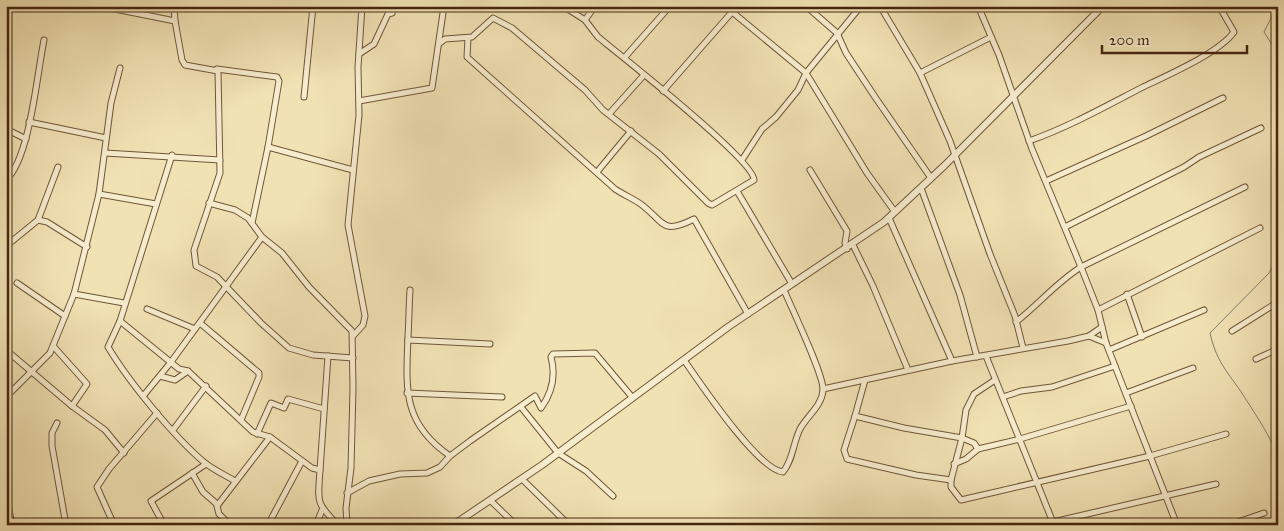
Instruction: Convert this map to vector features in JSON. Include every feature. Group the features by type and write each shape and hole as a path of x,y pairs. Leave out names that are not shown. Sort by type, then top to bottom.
{"street":[{"path":"100,6 175,21"},
{"path":"174,6 182,60 185,65 277,77 279,81 268,147 252,223"},
{"path":"304,97 313,6"},
{"path":"353,336 363,325 365,316 348,225 358,101 362,6"},
{"path":"358,101 432,88 444,6"},
{"path":"440,43 445,39 468,38 477,34 488,21 497,20 519,33 540,54 555,63 609,114 659,154 708,203 712,205 737,191 754,178 742,160 625,57 598,36 585,20 563,6"},
{"path":"585,20 595,6"},
{"path":"625,57 670,6"},
{"path":"725,6 806,73 867,173 895,212"},
{"path":"806,6 837,33 874,97 931,178"},
{"path":"742,160 762,129 776,117 798,90 806,73 861,6"},
{"path":"880,6 920,73 955,154 1016,322 1023,348"},
{"path":"978,6 1014,94 1029,141 1066,227 1098,310 1106,343 1177,525"},
{"path":"1029,141 1059,129 1176,73 1206,54 1234,32 1219,6"},
{"path":"453,525 522,479 748,314 850,247 889,218 1101,7"},
{"path":"663,91 732,12"},
{"path":"359,54 374,44 388,14 392,13"},
{"path":"6,34 6,40"},
{"path":"920,73 991,37"},
{"path":"468,38 467,57 615,189 645,208 657,221 674,228 694,219 748,314"},
{"path":"6,180 12,173 26,139 44,40"},
{"path":"6,397 33,372 54,347 74,294 99,194 111,103 120,68"},
{"path":"217,69 219,73 220,173 194,250 196,266 217,277 289,348 313,355 353,358"},
{"path":"609,114 644,75"},
{"path":"1046,181 1146,136 1223,98"},
{"path":"29,122 106,138"},
{"path":"1066,227 1184,167 1199,157 1261,128"},
{"path":"6,129 26,139"},
{"path":"597,172 631,131"},
{"path":"268,147 353,170"},
{"path":"105,153 172,155 220,160"},
{"path":"172,155 124,303 120,321 108,347 173,430 206,464 235,481"},
{"path":"6,246 38,220 58,167"},
{"path":"810,170 848,231 845,243 850,247 873,286 908,370"},
{"path":"1016,322 1042,301 1056,284 1081,267 1245,187"},
{"path":"920,188 960,295 977,357"},
{"path":"737,191 792,284"},
{"path":"99,194 156,204"},
{"path":"210,203 242,214 252,223 262,237 282,253 309,287 349,326 353,336 353,358 351,460 347,493 347,525"},
{"path":"889,218 952,361"},
{"path":"38,220 47,222 87,247"},
{"path":"1098,310 1260,228"},
{"path":"144,395 171,362 262,237"},
{"path":"17,283 65,316"},
{"path":"410,290 407,393 414,418 433,444 450,456"},
{"path":"684,360 722,413 760,458 778,471 783,472 788,467 800,429 817,406 823,389 812,355 784,290"},
{"path":"74,294 124,303"},
{"path":"1127,294 1142,337"},
{"path":"1232,331 1278,302"},
{"path":"147,309 195,329"},
{"path":"1109,350 1204,310"},
{"path":"120,321 179,369 188,371 258,434 270,437 302,461 320,470"},
{"path":"200,323 259,373 260,377 241,420"},
{"path":"823,389 952,361 1089,336 1102,327"},
{"path":"1089,336 1106,343"},
{"path":"408,340 490,344"},
{"path":"54,347 87,384 72,406"},
{"path":"6,350 72,406 105,430 124,453"},
{"path":"1256,359 1278,350"},
{"path":"347,493 369,481 400,474 428,473 440,467 450,456 535,396 541,408 550,396 554,369 551,357 554,354 595,354 632,397"},
{"path":"328,356 318,494 322,510 338,525"},
{"path":"986,356 1053,524"},
{"path":"1003,398 1022,392 1052,387 1115,366"},
{"path":"1126,393 1193,368"},
{"path":"160,376 175,380 188,371"},
{"path":"865,380 844,450 847,459 916,475 951,480"},
{"path":"995,380 974,394 968,401 962,438 951,480 951,487 962,500 1036,481 1150,456 1226,434"},
{"path":"173,430 206,386"},
{"path":"407,393 502,397"},
{"path":"258,434 271,403 284,408 288,399 324,409"},
{"path":"954,464 966,459 978,449 1020,439 1131,406"},
{"path":"521,407 558,453 586,471 613,496"},
{"path":"114,525 97,487 158,413"},
{"path":"855,416 904,428 962,438 974,443 978,449"},
{"path":"57,423 52,433 52,446 66,525"},
{"path":"230,525 219,514 218,505 235,481 251,465 270,437"},
{"path":"268,525 302,461"},
{"path":"164,525 151,501 206,464"},
{"path":"192,473 203,492 218,505"},
{"path":"522,479 569,525"},
{"path":"1040,525 1053,524 1166,498 1216,484"},
{"path":"6,495 12,525"},
{"path":"491,501 516,525"},
{"path":"316,525 322,510"},
{"path":"1229,525 1264,514"},
{"path":"1250,518 1252,525"}],"waterway":[{"path":"1277,6 1264,32 1278,54"},
{"path":"1278,155 1276,161 1278,195"},
{"path":"1278,255 1269,273 1210,333 1221,362 1260,421 1278,455"}]}
